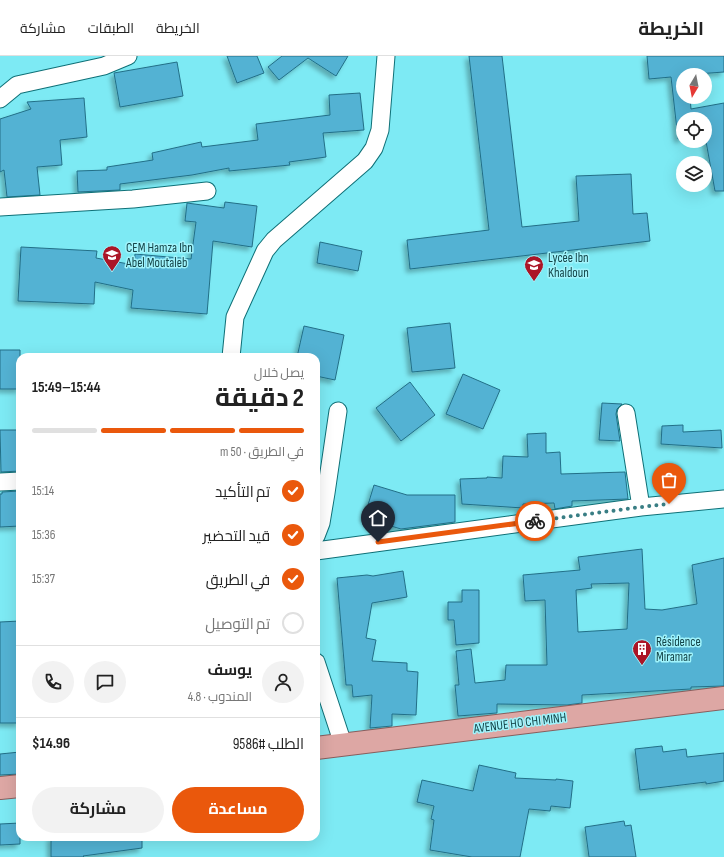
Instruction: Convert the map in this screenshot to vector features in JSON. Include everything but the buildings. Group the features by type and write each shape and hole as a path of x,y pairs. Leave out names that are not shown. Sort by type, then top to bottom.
{"main road":[{"name":"AVENUE HO CHI MINH","path":"320,747 724,698"},
{"path":"0,788 16,786"}],"street":[{"path":"0,84 17,85 104,66 128,56"},
{"path":"231,353 235,317 265,251 274,240 365,161 374,148 380,130 386,56"},
{"path":"0,99 17,85"},
{"path":"0,207 133,199 207,191"},
{"path":"320,526 338,411"},
{"path":"626,413 641,507"},
{"path":"0,482 16,481"},
{"path":"320,550 641,507 724,500"},
{"path":"320,674 344,744"}],"way so far":[{"path":"535,521 669,504"}],"place":[{"name":"CEM Hamza Ibn Abel Moutaleb","path":"112,272"},
{"name":"Lycée Ibn Khaldoun","path":"534,282"},
{"name":"Résidence Miramar","path":"642,666"}],"route":[{"path":"378,542 535,521"}]}
